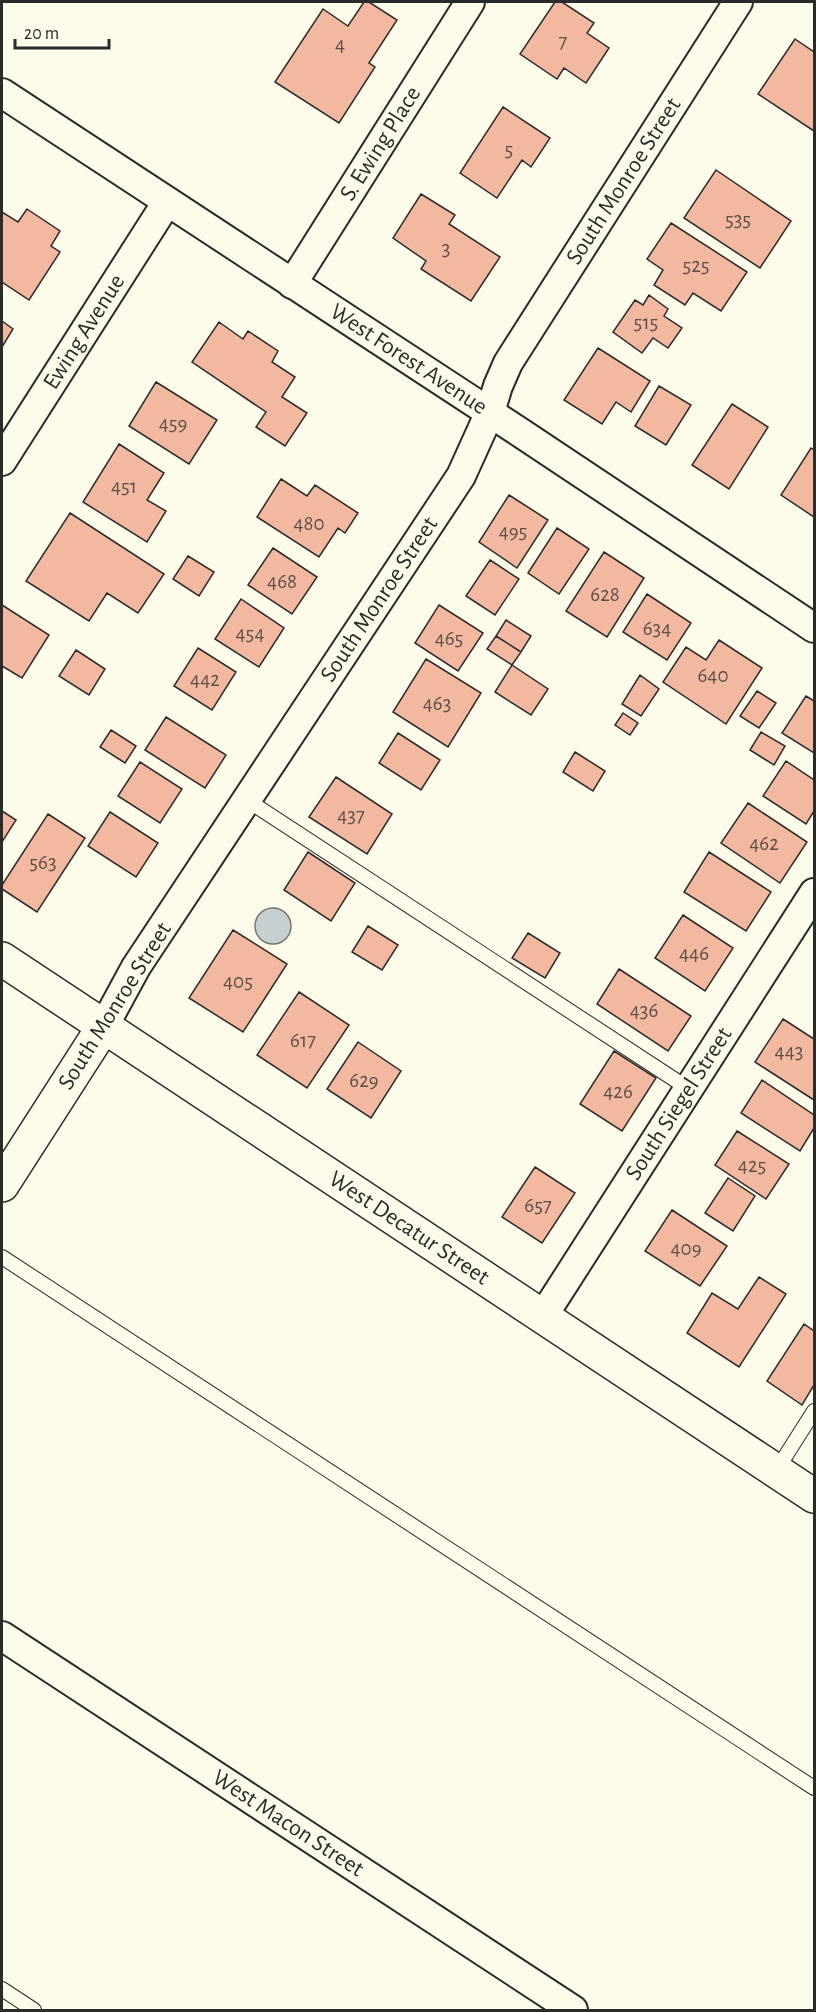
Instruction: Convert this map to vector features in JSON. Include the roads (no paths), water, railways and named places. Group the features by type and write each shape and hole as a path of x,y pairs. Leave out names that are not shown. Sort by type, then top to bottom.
{"street":[{"name":"S. Ewing Place","path":"292,284 470,2"},
{"name":"South Monroe Street","path":"2,1185 104,1026 136,967 461,476 490,412 508,363 738,2"},
{"name":"West Forest Avenue","path":"2,93 490,412 814,628"},
{"name":"Ewing Avenue","path":"2,461 166,202"},
{"name":"South Siegel Street","path":"543,1316 814,892"},
{"name":"West Decatur Street","path":"2,959 814,1496"},
{"name":"West Macon Street","path":"2,1636 573,2010"}],"lane":[{"path":"247,800 689,1089"},
{"path":"2,1257 814,1788"},
{"path":"776,1471 814,1411"},
{"path":"2,1989 34,2010"}]}
